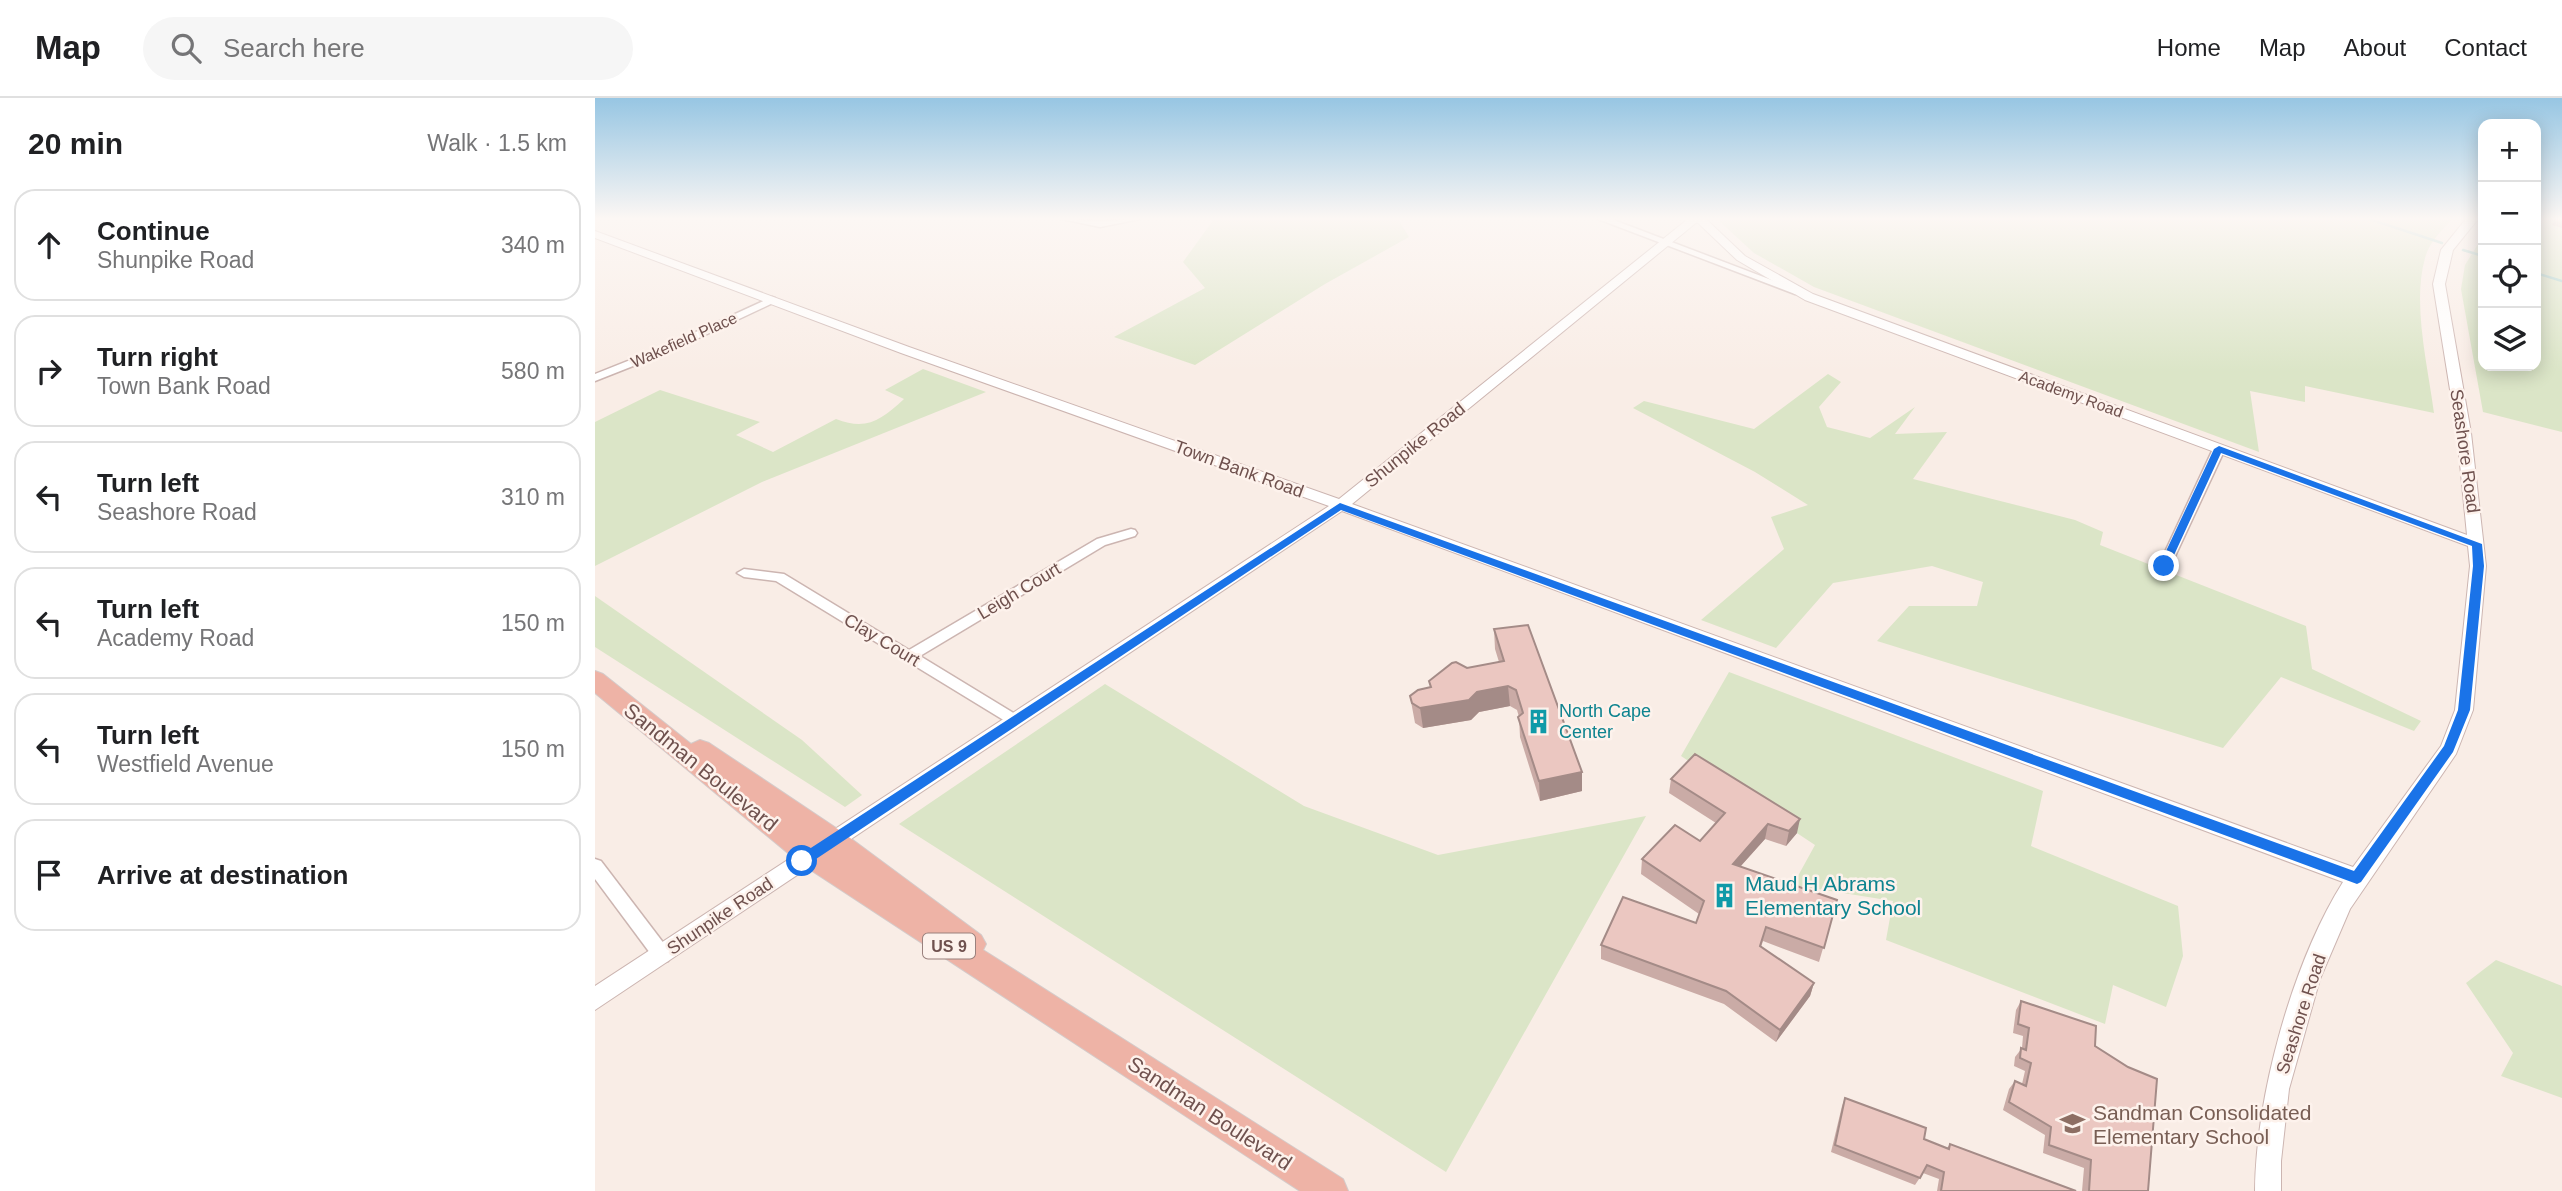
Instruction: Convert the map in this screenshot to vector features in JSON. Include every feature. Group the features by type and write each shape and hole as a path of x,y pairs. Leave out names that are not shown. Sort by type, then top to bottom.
{"highway":[{"name":"Sandman Boulevard","path":"595,679 821,848 918,902 1089,1036 1331,1191"}],"street":[{"name":"Town Bank Road","path":"692,270 2357,878"},
{"name":"Shunpike Road","path":"595,999 1340,506 1632,270"},
{"name":"Academy Road","path":"1737,270 2477,544"},
{"path":"1762,270 1809,297"},
{"name":"Seashore Road","path":"2268,1191 2277,1089 2309,979 2341,904 2449,749 2458,730 2466,697 2478,566 2477,544 2464,433 2439,284 2442,270"},
{"name":"Wakefield Place","path":"595,379 772,300"},
{"path":"2164,566 2219,449"},
{"name":"Leigh Court","path":"909,656 1101,542 1131,533"},
{"name":"Clay Court","path":"744,573 779,577 1015,720"},
{"path":"595,866 662,955"}],"green space":[{"path":"1190,270 1350,270 1195,365 1114,337 1205,288"},
{"path":"1784,270 2422,270 2420,295 2422,335 2434,413 2305,386 2305,402 2250,391 2259,452 1814,287"},
{"path":"2464,270 2478,270 2478,371 2541,371 2541,270 2562,270 2562,432 2483,412 2461,289"},
{"path":"923,369 986,392 762,482 595,566 595,422 660,390 760,422 736,435 773,452 836,419 856,424 881,418 904,399 885,390"},
{"path":"1828,374 1841,382 1819,407 1827,427 1870,438 1915,407 1895,434 1947,432 1913,479 2075,520 2103,532 2100,545 2306,626 2312,669 2421,721 2414,731 2281,677 2223,748 1877,641 1909,606 1977,606 1983,582 1932,566 1833,583 1776,648 1701,620 1784,549 1771,517 1808,505 1755,472 1633,408 1644,401 1754,429"},
{"path":"595,596 802,740 862,795 845,807 595,647"},
{"path":"1729,672 2043,791 2031,846 2178,906 2183,956 2166,1007 2113,985 2105,1024 1886,940 1893,901 1793,885 1815,845 1681,756"},
{"path":"1105,684 1304,806 1438,855 1646,816 1446,1172 899,824"},
{"path":"2496,960 2562,986 2562,1098 2501,1076 2513,1053 2466,983"}],"building":[{"name":"North Cape Center","path":"1528,625 1582,772 1539,781 1518,717 1523,713 1516,690 1508,686 1477,692 1469,700 1420,708 1412,703 1410,696 1418,690 1431,687 1429,681 1452,663 1456,662 1467,668 1504,661 1494,629"},
{"name":"Maud H Abrams Elementary School","path":"1695,754 1800,819 1789,831 1768,824 1733,864 1837,900 1824,948 1766,927 1760,946 1814,983 1780,1030 1726,991 1601,945 1623,897 1696,923 1704,901 1642,859 1675,825 1700,841 1725,813 1671,779"},
{"path":"2021,1001 2096,1026 2095,1046 2128,1067 2157,1079 2148,1191 2089,1191 2091,1160 2049,1145 2051,1127 2009,1102 2015,1081 2026,1086 2031,1063 2020,1058 2021,1048 2026,1050 2029,1028 2018,1024"},
{"path":"1845,1098 1926,1128 1924,1139 1949,1149 1950,1144 2076,1191 1941,1191 1944,1172 1927,1165 1920,1178 1835,1145"}],"waterway":[{"path":"2541,275 2562,281"}],"place":[{"name":"North Cape Center","path":"1539,721"},
{"name":"Maud H Abrams Elementary School","path":"1725,895"},
{"name":"Sandman Consolidated Elementary School","path":"2073,1124"}],"route":[{"path":"802,861 1340,506 2357,878 2449,749 2458,730 2464,710 2478,566 2477,544 2219,449 2164,566"}]}
